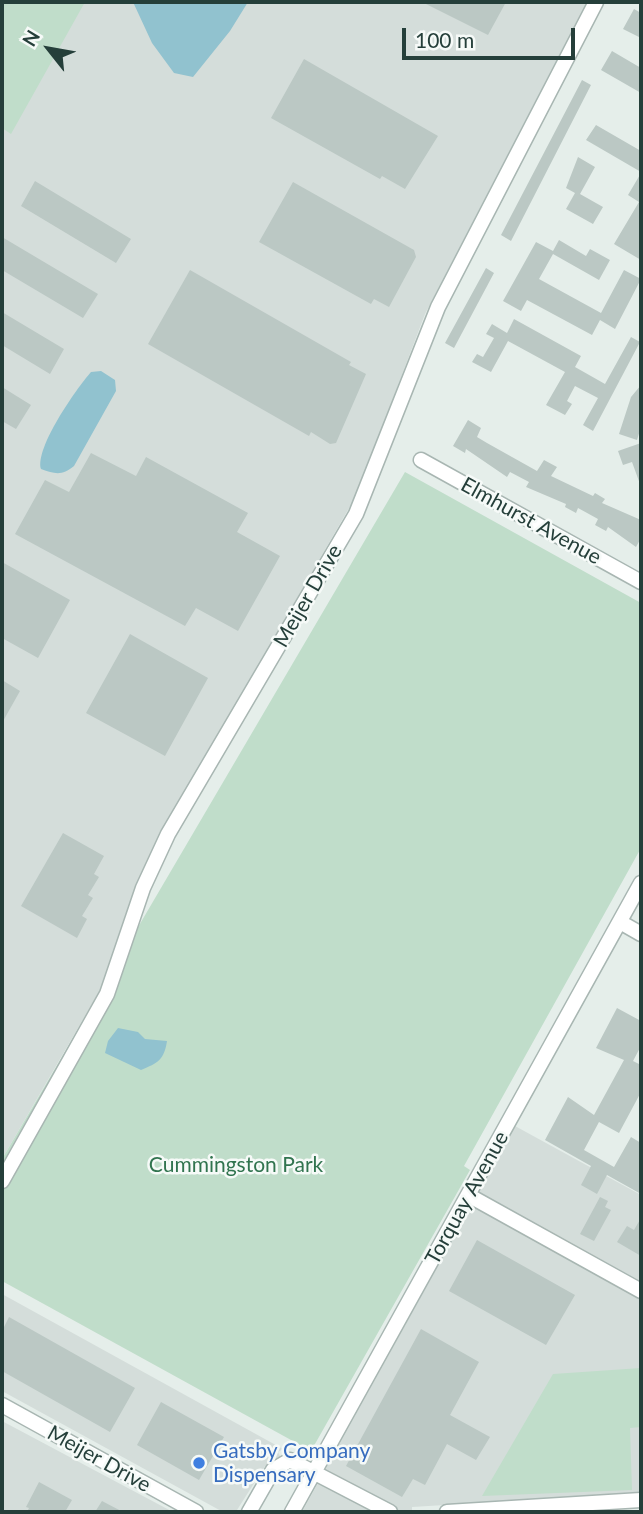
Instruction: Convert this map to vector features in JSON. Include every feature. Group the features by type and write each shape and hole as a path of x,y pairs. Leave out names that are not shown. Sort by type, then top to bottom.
{"street":[{"name":"Meijer Drive","path":"2,1181 107,994 143,888 168,834 356,514 438,307 596,2"},
{"name":"Elmhurst Avenue","path":"421,460 641,582"},
{"name":"Torquay Avenue","path":"292,1512 641,883"},
{"path":"620,922 641,934"},
{"path":"468,1195 641,1291"},
{"name":"Meijer Drive","path":"2,1405 196,1512"},
{"path":"249,1512 273,1470 283,1462 298,1462 390,1512"},
{"path":"447,1512 641,1500"}],"shaded area":[{"path":"2,2 587,2 425,314 356,496 152,850 129,905 103,985 2,1159"},
{"path":"515,1126 641,1195 641,1493 412,1507 412,1512 302,1512"},
{"path":"2,1294 283,1449 278,1452 283,1462 265,1466 237,1510 223,1512 2,1391"},
{"path":"2,1421 173,1512 2,1512"}],"green space":[{"path":"2,2 85,2 11,134 2,128"},
{"name":"Cummingston Park","path":"405,472 641,603 641,848 464,1166 470,1170 311,1451 2,1281 2,1159"},
{"path":"641,1368 641,1427 630,1428 632,1490 482,1496 553,1374"}],"water":[{"path":"133,2 248,2 230,31 193,77 174,73 152,43"},
{"path":"101,371 115,380 116,391 74,466 58,473 41,469 44,447 58,419 91,372"},
{"path":"118,1028 138,1032 145,1039 167,1041 162,1057 141,1070 105,1053 108,1041"}],"building":[{"path":"422,2 506,2 488,35"},
{"path":"634,9 641,13 641,38 623,29"},
{"path":"612,51 641,68 641,93 601,70"},
{"path":"304,59 438,136 405,189 382,176 380,179 271,118"},
{"path":"582,80 591,85 511,241 501,235"},
{"path":"596,125 641,151 641,172 586,140"},
{"path":"578,157 595,167 580,194 603,207 593,224 566,209 575,193 566,188"},
{"path":"641,173 641,260 614,244 639,202 628,195"},
{"path":"35,181 131,239 116,263 21,206"},
{"path":"293,182 414,250 416,257 389,307 374,299 371,304 259,242"},
{"path":"2,237 98,294 83,318 2,270"},
{"path":"559,240 586,256 590,249 610,260 599,280 553,254 539,279 601,313 624,270 641,279 615,329 600,320 592,335 527,300 521,311 503,301 536,242 553,251"},
{"path":"486,268 494,273 454,348 445,343"},
{"path":"190,270 351,362 349,365 366,374 336,443 330,444 311,432 309,436 148,344"},
{"path":"2,312 64,349 50,374 2,345"},
{"path":"514,319 581,356 575,367 605,384 631,337 640,342 593,431 583,425 598,398 575,386 567,401 572,404 565,415 546,405 565,372 508,341 491,372 472,362 477,354 483,357 494,338 486,334 492,324 507,333"},
{"path":"641,385 641,427 637,440 619,434 631,397"},
{"path":"2,387 31,405 16,429 2,421"},
{"path":"468,420 481,428 477,437 487,443 537,471 544,460 557,467 551,476 593,496 595,493 605,499 602,503 641,520 641,538 636,547 608,527 606,531 595,525 598,519 578,508 576,513 565,507 566,504 526,487 529,482 510,472 507,477 466,449 465,453 453,446"},
{"path":"641,443 640,484 632,462 623,465 618,451"},
{"path":"91,453 136,476 146,457 248,513 237,532 280,556 238,631 196,608 185,626 15,534 45,480 69,492"},
{"path":"2,562 70,600 38,658 2,638"},
{"path":"130,634 208,678 165,756 86,713"},
{"path":"2,680 20,691 2,723"},
{"path":"63,833 104,856 94,874 99,877 88,895 93,898 82,916 87,919 77,938 21,906"},
{"path":"617,1008 641,1021 641,1046 633,1061 641,1065 641,1092 619,1133 599,1122 584,1150 614,1167 631,1137 641,1143 641,1194 607,1175 597,1194 581,1185 591,1166 545,1140 568,1097 594,1115 624,1060 596,1048"},
{"path":"600,1197 608,1201 605,1207 611,1210 594,1241 580,1234"},
{"path":"641,1218 641,1256 617,1242 627,1226 634,1230"},
{"path":"477,1240 575,1295 546,1345 449,1291"},
{"path":"9,1317 135,1388 110,1432 2,1371 2,1331"},
{"path":"421,1329 479,1362 450,1415 490,1437 476,1460 447,1444 425,1485 413,1479 402,1497 346,1466"},
{"path":"161,1402 224,1437 199,1480 137,1445"},
{"path":"39,1482 72,1500 65,1512 27,1512 29,1508 26,1507"},
{"path":"102,1501 123,1512 95,1512"}],"place":[{"name":"Gatsby Company Dispensary","path":"199,1463"}]}
